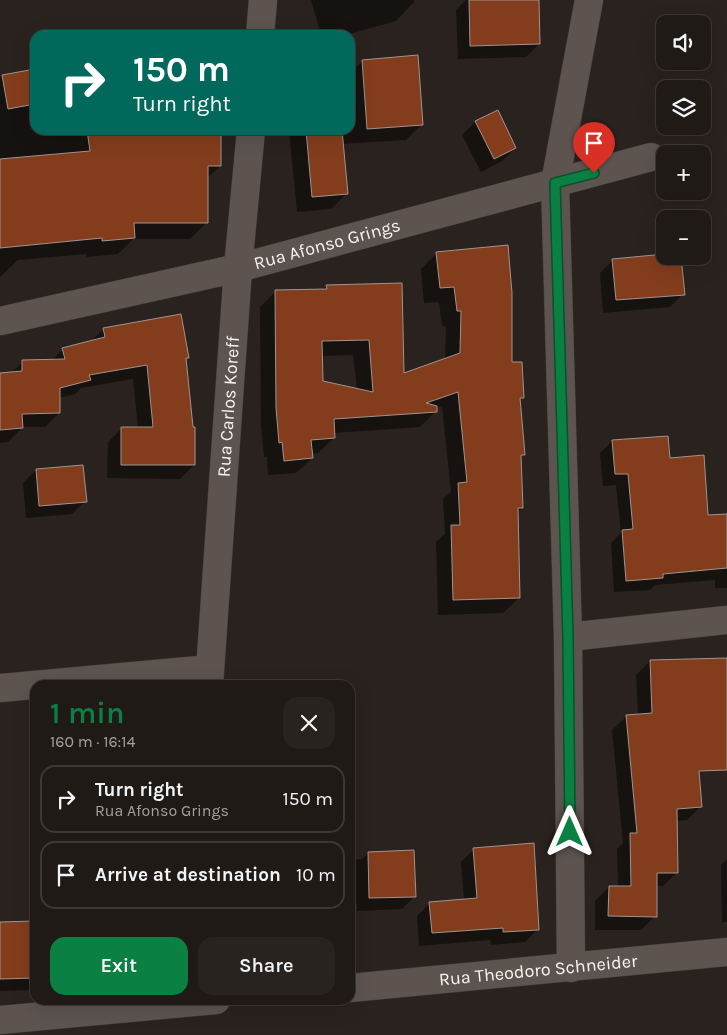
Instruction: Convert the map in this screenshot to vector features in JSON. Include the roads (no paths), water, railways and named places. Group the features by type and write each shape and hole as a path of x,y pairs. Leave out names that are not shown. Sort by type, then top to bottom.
{"street":[{"path":"260,30 263,0"},
{"path":"571,968 568,637 555,183 589,0"},
{"name":"Rua Carlos Koreff","path":"210,677 238,268 251,135"},
{"name":"Rua Afonso Grings","path":"0,321 238,268 651,158"},
{"path":"568,637 727,620"},
{"path":"153,680 210,677"},
{"path":"0,688 30,686"},
{"name":"Rua Theodoro Schneider","path":"355,988 727,952"},
{"path":"0,1020 162,1005"}]}
